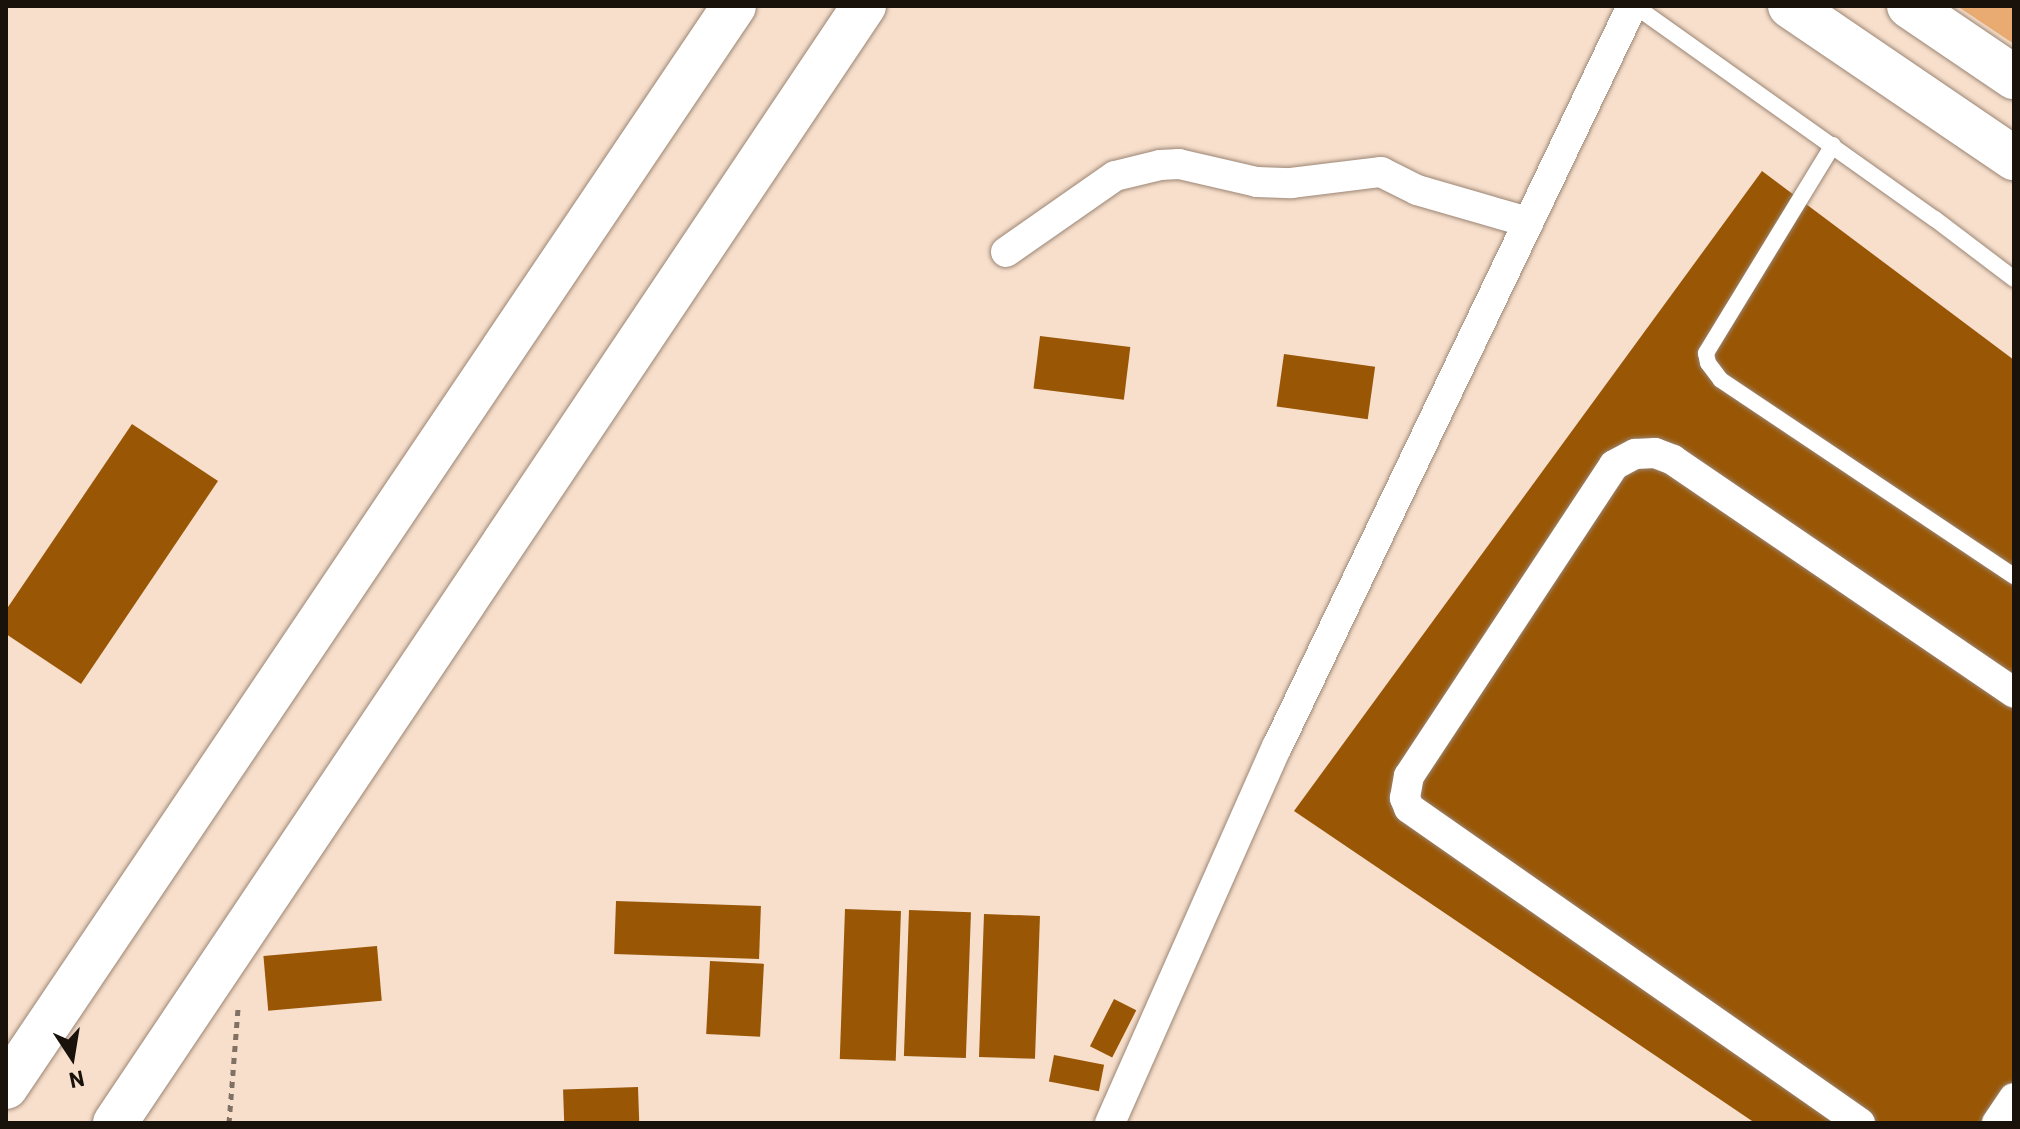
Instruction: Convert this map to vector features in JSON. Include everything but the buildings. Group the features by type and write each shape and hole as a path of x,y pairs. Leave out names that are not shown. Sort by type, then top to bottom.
{"street":[{"path":"6,1087 734,6"},
{"path":"115,1123 864,6"},
{"path":"1110,1123 1277,747 1633,6"},
{"path":"1790,6 2014,158"},
{"path":"1909,6 2014,77"},
{"path":"1006,252 1115,176 1160,165 1179,164 1257,182 1291,183 1381,172 1417,190 1528,222"},
{"path":"1860,1123 1409,808 1405,798 1409,776 1614,465 1635,454 1655,453 1673,460 2014,693"},
{"path":"1997,1123 2014,1098"}],"lane":[{"path":"1633,6 1833,145 2014,279"},
{"path":"1833,145 1706,353 1708,363 1721,380 2014,576"}],"path":[{"path":"229,1123 238,1006"}],"shaded area":[{"path":"1957,6 2014,6 2014,44"}]}
